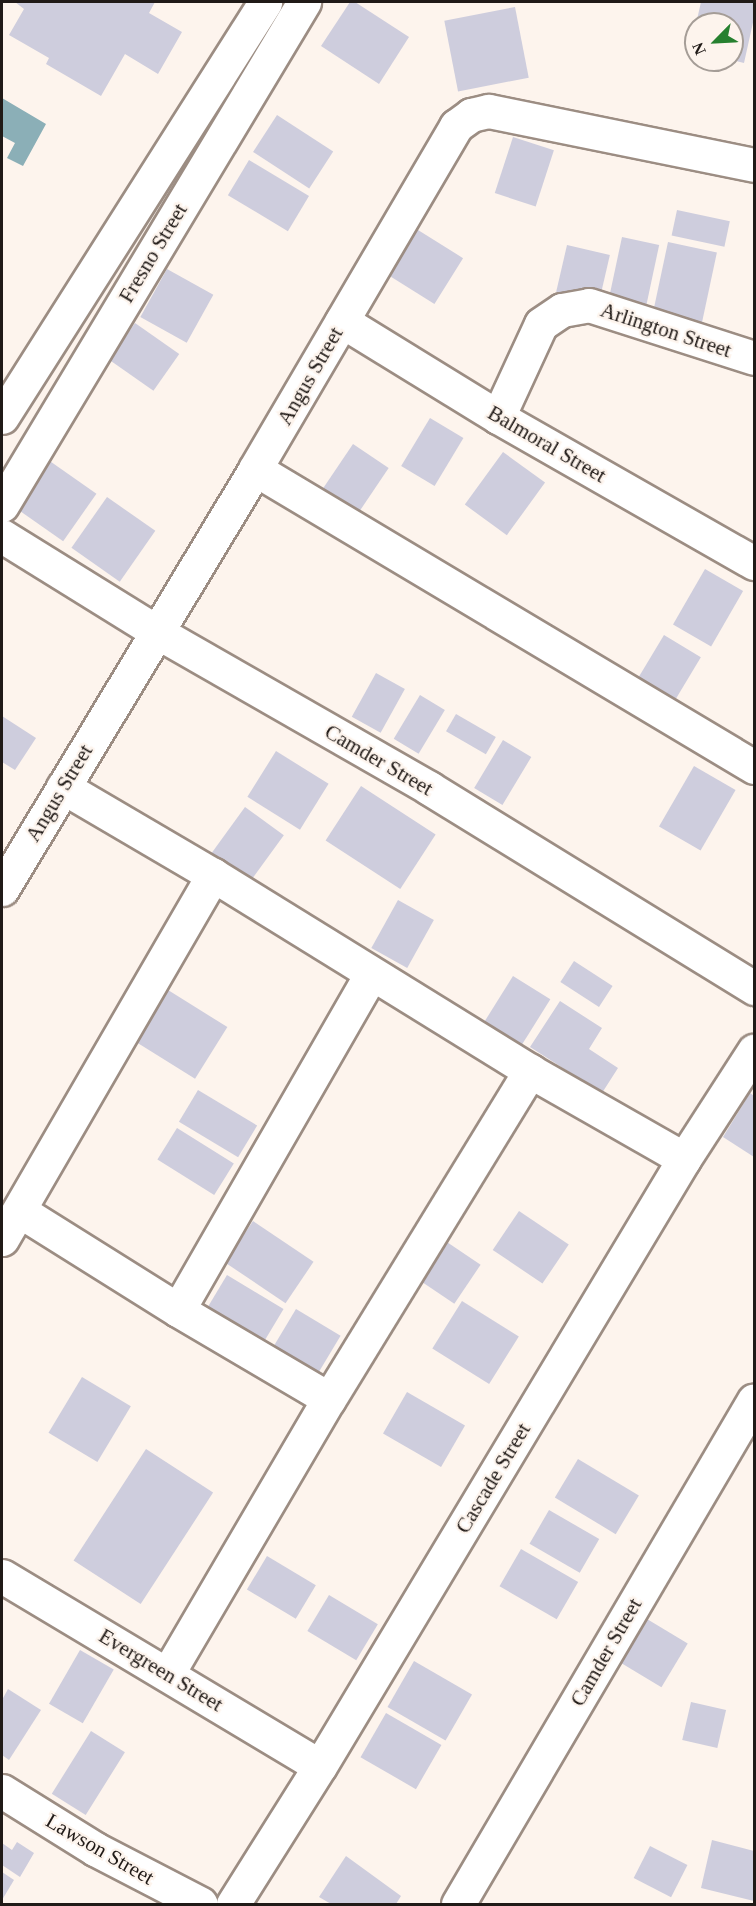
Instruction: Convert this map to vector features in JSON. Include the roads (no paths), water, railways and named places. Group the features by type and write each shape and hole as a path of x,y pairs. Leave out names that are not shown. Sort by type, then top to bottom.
{"street":[{"name":"Fresno Street","path":"2,417 265,2"},
{"name":"Fresno Street","path":"2,505 304,2"},
{"name":"Angus Street","path":"2,889 255,469 443,144 456,126 471,115 489,111 754,165"},
{"name":"Arlington Street","path":"498,417 541,324 562,310 589,305 754,358"},
{"name":"Balmoral Street","path":"342,321 498,417 754,563"},
{"path":"255,469 754,767"},
{"name":"Camder Street","path":"2,536 157,632 429,788 754,988"},
{"path":"63,787 213,876 530,1071 684,1159"},
{"path":"2,1239 213,876"},
{"path":"178,1310 371,974"},
{"name":"Cascade Street","path":"232,1905 320,1766 684,1159 754,1052"},
{"path":"168,1673 329,1399 530,1071"},
{"path":"20,1211 178,1310 329,1399"},
{"name":"Camder Street","path":"458,1905 754,1400"},
{"name":"Evergreen Street","path":"2,1576 168,1673 320,1766"},
{"name":"Lawson Street","path":"2,1791 95,1849 201,1905"}],"water":[{"path":"2,98 46,124 23,166 7,158 15,143 2,136"}]}
